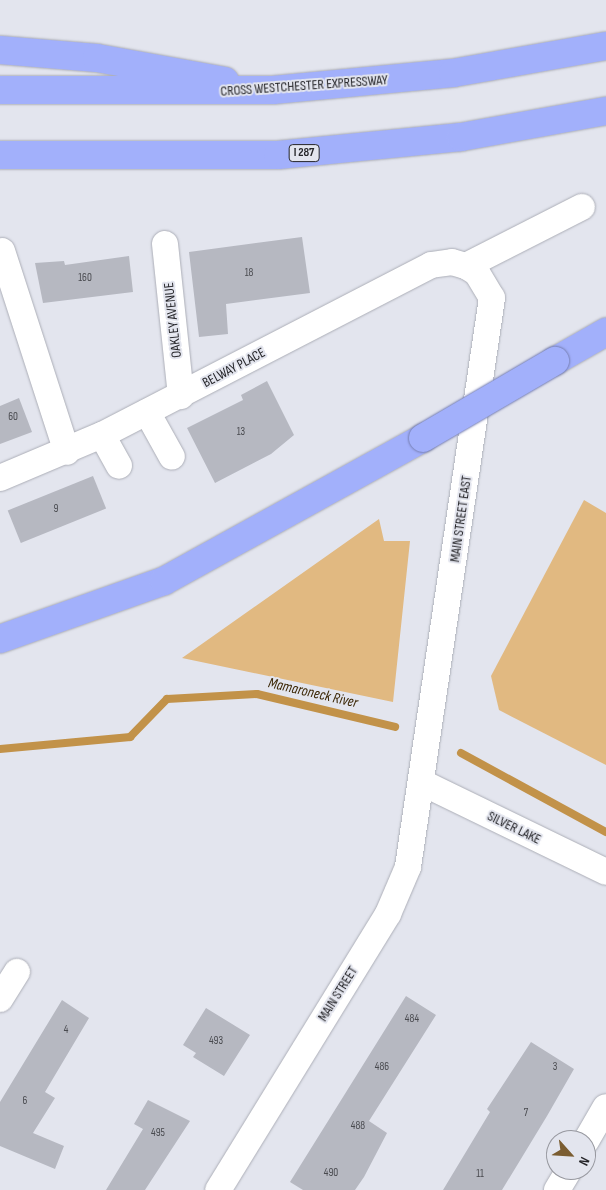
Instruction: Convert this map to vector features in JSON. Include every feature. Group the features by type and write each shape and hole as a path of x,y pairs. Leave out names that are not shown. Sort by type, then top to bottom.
{"highway":[{"name":"CROSS WESTCHESTER EXPRESSWAY","path":"0,90 273,90 453,73 606,46"},
{"path":"0,50 97,58 273,90"},
{"name":"I 287","path":"0,155 278,155 461,137 606,111"},
{"path":"0,639 164,581 423,438 606,332"}],"street":[{"path":"466,266 582,207"},
{"name":"OAKLEY AVENUE","path":"165,244 181,396"},
{"path":"2,251 67,452"},
{"name":"BELWAY PLACE","path":"0,478 67,452 181,396 412,273 452,262 466,266"},
{"name":"MAIN STREET EAST","path":"422,783 491,322 492,298 486,284 466,266"},
{"path":"147,412 172,457"},
{"path":"102,435 119,466"},
{"name":"SILVER LAKE","path":"422,783 606,872"},
{"name":"MAIN STREET","path":"218,1190 388,914 408,867 422,783"},
{"path":"0,999 17,972"},
{"path":"592,1130 606,1107"}],"shaded area":[{"path":"584,500 606,513 606,765 499,710 491,676"},
{"path":"379,519 384,541 410,541 393,702 182,658"}],"building":[{"path":"302,237 310,293 226,304 228,334 199,337 189,252"},
{"path":"129,256 133,292 43,303 35,263 64,261 65,265"},
{"path":"267,381 294,435 271,454 215,483 187,428 243,400 241,395"},
{"path":"19,398 32,432 0,444 0,406"},
{"path":"93,476 106,508 21,543 8,510"},
{"path":"406,996 436,1015 369,1121 387,1133 364,1177 355,1190 303,1190 290,1182"},
{"path":"62,1000 89,1018 45,1092 55,1098 33,1133 64,1146 55,1169 0,1146 0,1102"},
{"path":"206,1008 250,1035 224,1076 193,1057 196,1053 183,1045"},
{"path":"531,1042 574,1069 547,1116 502,1190 443,1190 490,1112 487,1109"},
{"path":"148,1100 190,1121 145,1190 106,1190 143,1129 134,1124"}],"waterway":[{"name":"Mamaroneck River","path":"0,749 130,737 167,699 257,694 395,727"},
{"name":"Mamaroneck River","path":"461,753 606,832"}]}
